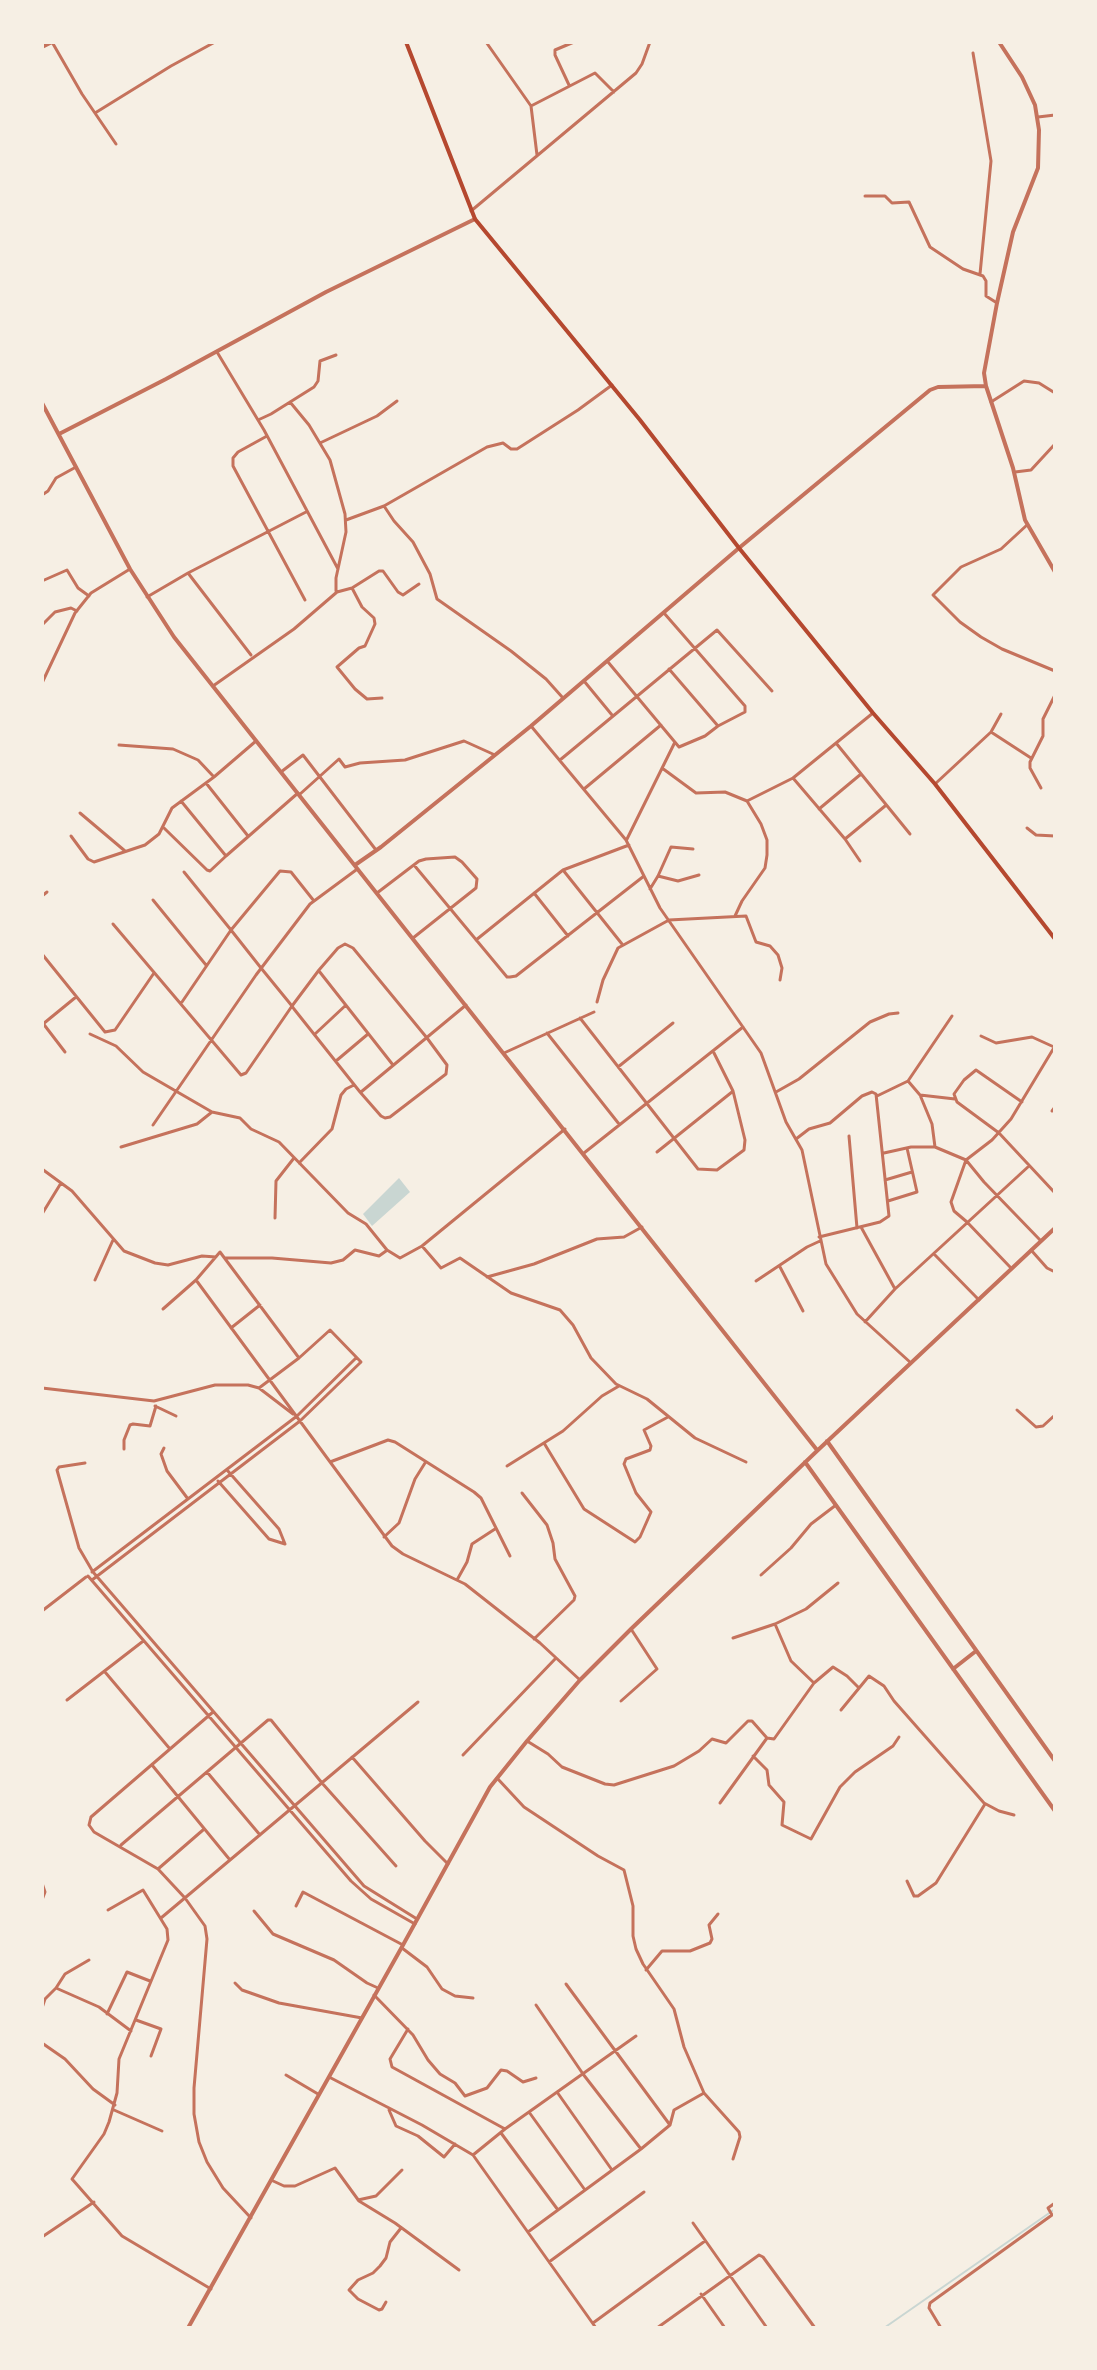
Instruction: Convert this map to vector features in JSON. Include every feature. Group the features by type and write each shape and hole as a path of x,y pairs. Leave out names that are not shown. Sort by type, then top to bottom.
{"main road":[{"path":"406,42 475,219 612,385 873,713 935,784 1055,939"}],"street":[{"path":"42,47 52,42 116,144"},
{"path":"95,113 215,42"},
{"path":"486,42 531,106 537,155"},
{"path":"569,85 555,50 574,42"},
{"path":"471,211 640,69 650,42"},
{"path":"999,42 1031,95 1039,130 1036,177 1013,232 984,363 986,386 1028,525 1055,572"},
{"path":"973,53 991,161 980,274"},
{"path":"531,106 595,73 614,92"},
{"path":"1038,117 1055,115"},
{"path":"865,196 885,196 892,203 909,202 930,247 963,269 980,274 986,281 986,296 997,303"},
{"path":"59,434 326,292 475,219"},
{"path":"217,352 267,436 338,569"},
{"path":"258,420 316,384 320,361 336,355"},
{"path":"991,402 1024,381 1039,383 1055,393"},
{"path":"346,520 384,506 487,447 503,443 517,449 612,385"},
{"path":"153,1125 261,968 314,901 531,726 930,390 938,387 986,386"},
{"path":"320,443 377,416 397,401"},
{"path":"290,402 309,425 330,460 346,520 337,592"},
{"path":"42,403 130,569 174,637 818,1450"},
{"path":"267,436 238,452 233,458 233,466 305,600"},
{"path":"1014,472 1031,470 1055,444"},
{"path":"42,495 56,478 76,467"},
{"path":"384,506 413,542 430,574 437,599 511,651 546,679 563,698"},
{"path":"147,597 307,511"},
{"path":"1028,525 1001,549 961,567 933,595 960,622 981,637 1055,671"},
{"path":"42,683 77,611 89,596 130,569"},
{"path":"42,581 67,570 78,588 89,596"},
{"path":"213,686 294,629 337,592 352,588 381,571 403,595 419,584"},
{"path":"188,573 252,657"},
{"path":"352,588 375,624 365,646 337,667 367,699 382,698"},
{"path":"42,625 55,612 71,608 77,611"},
{"path":"607,661 679,747 705,736 745,712 746,708 664,613"},
{"path":"560,760 714,631 719,630 772,691"},
{"path":"669,669 718,726"},
{"path":"584,681 612,716"},
{"path":"1041,788 1030,768 1031,758 1043,736 1043,719 1055,695"},
{"path":"747,801 793,778 873,713"},
{"path":"935,784 991,732 1001,714"},
{"path":"584,790 661,725"},
{"path":"531,726 627,842 669,920 765,1061 786,1122 804,1156 820,1239 830,1271 852,1308 911,1363"},
{"path":"991,732 1031,758"},
{"path":"71,836 91,861 153,840 163,827 169,811 256,741"},
{"path":"163,827 210,871 339,759 345,767 405,760 464,741 495,755"},
{"path":"476,940 563,870 627,842 675,742"},
{"path":"836,743 910,834"},
{"path":"119,745 173,749 198,760 214,777"},
{"path":"281,772 303,755 376,850"},
{"path":"662,768 696,793 725,792 747,801 761,824 767,840 765,868 735,916"},
{"path":"819,809 861,774"},
{"path":"793,778 860,861"},
{"path":"206,783 248,836"},
{"path":"181,801 226,856"},
{"path":"845,839 886,805"},
{"path":"80,813 125,851"},
{"path":"1027,828 1036,835 1055,836"},
{"path":"650,889 671,847 693,849"},
{"path":"377,893 426,859 451,856 462,862 477,879 478,885 413,938"},
{"path":"414,865 510,977 516,976 644,876"},
{"path":"563,870 622,944"},
{"path":"181,1004 231,930 280,871 291,872 314,901"},
{"path":"113,924 241,1075 246,1073 292,1006 319,970 345,944 427,1038 447,1065 446,1074 390,1117 381,1116 360,1092 315,1034 292,1006 261,968 184,872"},
{"path":"658,876 678,881 699,875"},
{"path":"42,896 47,892"},
{"path":"534,893 568,936"},
{"path":"153,900 207,966"},
{"path":"597,1002 603,980 622,944 669,920 746,916 756,942 770,946 778,955 782,968 780,980"},
{"path":"42,954 105,1032 115,1030 154,972"},
{"path":"319,970 393,1065"},
{"path":"65,1052 43,1023 76,997"},
{"path":"315,1034 346,1005"},
{"path":"360,1092 466,1005"},
{"path":"504,1053 594,1012"},
{"path":"776,1092 799,1079 860,1028 881,1016 898,1013"},
{"path":"877,1096 908,1081 952,1016"},
{"path":"580,1018 698,1169 717,1170 744,1150 745,1140 733,1091 713,1051"},
{"path":"618,1067 673,1023"},
{"path":"584,1153 743,1027"},
{"path":"547,1033 620,1125"},
{"path":"90,1034 116,1046 143,1072 212,1112 240,1118 251,1129 279,1142 348,1213 366,1224 387,1250 400,1258 422,1246 565,1129"},
{"path":"336,1061 368,1034"},
{"path":"981,1036 996,1043 1032,1037 1055,1047 1022,1103 999,1133 966,1160 951,1207 1011,1268"},
{"path":"955,1099 956,1090 976,1070 1022,1103"},
{"path":"908,1081 920,1095 932,1124 935,1147"},
{"path":"299,1163 332,1129 341,1095 355,1085"},
{"path":"657,1152 733,1091"},
{"path":"756,1281 820,1239 888,1218 877,1096 872,1092 862,1096 830,1123 809,1129 796,1139"},
{"path":"920,1095 955,1099 999,1133 1055,1193"},
{"path":"121,1147 197,1124 212,1112"},
{"path":"849,1136 859,1228 895,1289"},
{"path":"883,1153 935,1147 966,1160 1041,1241"},
{"path":"887,1201 916,1193 907,1148"},
{"path":"275,1218 276,1181 294,1158"},
{"path":"865,1322 895,1289 1029,1166"},
{"path":"42,1169 78,1197 113,1240 129,1254 162,1264 202,1256 216,1257"},
{"path":"885,1180 913,1171"},
{"path":"42,1214 61,1183"},
{"path":"487,1277 534,1264 597,1239 624,1237 642,1227"},
{"path":"188,2328 497,1778 580,1680 631,1629 1055,1228"},
{"path":"95,1280 113,1240"},
{"path":"422,1246 441,1268 460,1258 517,1296 560,1310 573,1325 591,1358 619,1386 647,1399 695,1438 746,1462"},
{"path":"225,1258 331,1263 343,1260 355,1250 379,1256 387,1250"},
{"path":"1031,1250 1047,1268 1055,1272"},
{"path":"163,1309 196,1280 220,1252 299,1358"},
{"path":"934,1254 979,1300"},
{"path":"780,1267 803,1311"},
{"path":"196,1280 384,1537 403,1554 465,1584 580,1680"},
{"path":"231,1328 260,1305"},
{"path":"92,1580 300,1421 361,1362 330,1330 259,1388"},
{"path":"42,1611 297,1416 356,1358"},
{"path":"155,1404 215,1385 248,1385 259,1388 297,1416"},
{"path":"507,1466 571,1424 597,1400 619,1386"},
{"path":"42,1388 155,1404 176,1416"},
{"path":"124,1449 130,1425 150,1426 155,1404"},
{"path":"1017,1410 1036,1427 1043,1426 1055,1415"},
{"path":"544,1443 584,1509 635,1542 651,1512 636,1493 624,1464 626,1459 650,1450 644,1430 668,1417"},
{"path":"330,1462 391,1440 474,1492 486,1506 510,1556"},
{"path":"827,1441 1055,1761"},
{"path":"164,1448 161,1454 167,1471 188,1499"},
{"path":"805,1462 1055,1811"},
{"path":"85,1463 59,1467 57,1470 79,1548 96,1577 367,1889 416,1921"},
{"path":"384,1537 399,1523 415,1479 425,1463"},
{"path":"216,1478 269,1539 285,1544 279,1529 227,1470"},
{"path":"522,1493 547,1525 555,1559 575,1596 534,1639"},
{"path":"761,1575 791,1548 811,1524 836,1505"},
{"path":"457,1580 472,1544 495,1529"},
{"path":"88,1576 363,1893 416,1921"},
{"path":"733,1638 775,1624 806,1609 838,1583"},
{"path":"117,1611 123,1607"},
{"path":"775,1624 791,1661 814,1683"},
{"path":"621,1701 657,1669 631,1629"},
{"path":"67,1700 148,1637"},
{"path":"953,1669 976,1651"},
{"path":"463,1755 556,1658"},
{"path":"527,1741 562,1767 610,1785 674,1766 713,1739 724,1744 748,1721 752,1721 771,1740 778,1736 814,1683 834,1667 858,1687"},
{"path":"105,1672 170,1749"},
{"path":"841,1710 867,1676 884,1686 985,1804 1014,1815"},
{"path":"161,1919 418,1702"},
{"path":"213,1712 89,1821 89,1825 94,1832 158,1869 202,1920 207,1939 194,2088 196,2129 207,2162 223,2188 251,2218"},
{"path":"120,1846 265,1720 271,1720 396,1866"},
{"path":"753,1756 767,1770 769,1785 784,1802 782,1825 811,1839 840,1787 855,1772 893,1746 899,1737"},
{"path":"720,1803 767,1738"},
{"path":"352,1757 448,1864"},
{"path":"152,1765 230,1860"},
{"path":"207,1772 260,1835"},
{"path":"497,1778 524,1807 624,1870 633,1906 634,1943 646,1970 674,2009 684,2047 704,2093 739,2132 733,2159"},
{"path":"907,1881 914,1896 936,1883 985,1804"},
{"path":"158,1869 204,1829"},
{"path":"313,1838 318,1834"},
{"path":"42,1883 45,1892 42,1900"},
{"path":"108,1910 143,1890 167,1929 168,1940 118,2064 114,2110 104,2134 72,2177 73,2182 122,2236 211,2289"},
{"path":"296,1906 303,1892 402,1947 427,1967 442,1989 455,1996 473,1998"},
{"path":"254,1911 273,1934 334,1960 378,1988"},
{"path":"646,1970 662,1951 690,1951 710,1943 709,1925 718,1914"},
{"path":"42,2008 43,2000 65,1974 89,1960"},
{"path":"107,2014 127,1972 152,1981"},
{"path":"235,1983 242,1990 279,2003 362,2018"},
{"path":"566,1984 670,2125"},
{"path":"56,1988 99,2007 131,2031"},
{"path":"374,1995 408,2029 440,2074 455,2083 465,2096 487,2088 501,2070 523,2082 536,2078"},
{"path":"536,2005 583,2074 641,2149"},
{"path":"136,2020 161,2029 151,2056"},
{"path":"408,2029 390,2059 392,2067 505,2129"},
{"path":"473,2155 636,2036"},
{"path":"42,2043 65,2059 93,2089 115,2105"},
{"path":"286,2075 318,2094"},
{"path":"329,2077 473,2155 595,2326 705,2241"},
{"path":"557,2092 612,2170"},
{"path":"527,2232 670,2125 674,2110 704,2093"},
{"path":"389,2108 396,2126 418,2136 444,2157 455,2144"},
{"path":"114,2110 162,2131"},
{"path":"529,2112 585,2190"},
{"path":"501,2133 558,2210"},
{"path":"271,2180 284,2186 295,2186 335,2168 358,2200 459,2270"},
{"path":"358,2200 376,2196 402,2170"},
{"path":"549,2262 644,2192"},
{"path":"42,2237 94,2202"},
{"path":"941,2328 929,2308 930,2303 1050,2211 1055,2203"},
{"path":"693,2223 767,2328"},
{"path":"386,2302 379,2310 358,2299 349,2290 359,2279 380,2266 386,2258 390,2242 401,2228"},
{"path":"657,2328 752,2258 761,2255 815,2328"},
{"path":"701,2294 725,2328"}],"shaded area":[{"path":"399,1178 410,1192 372,1226 363,1214"}],"waterway":[{"path":"884,2328 1055,2209"}]}
